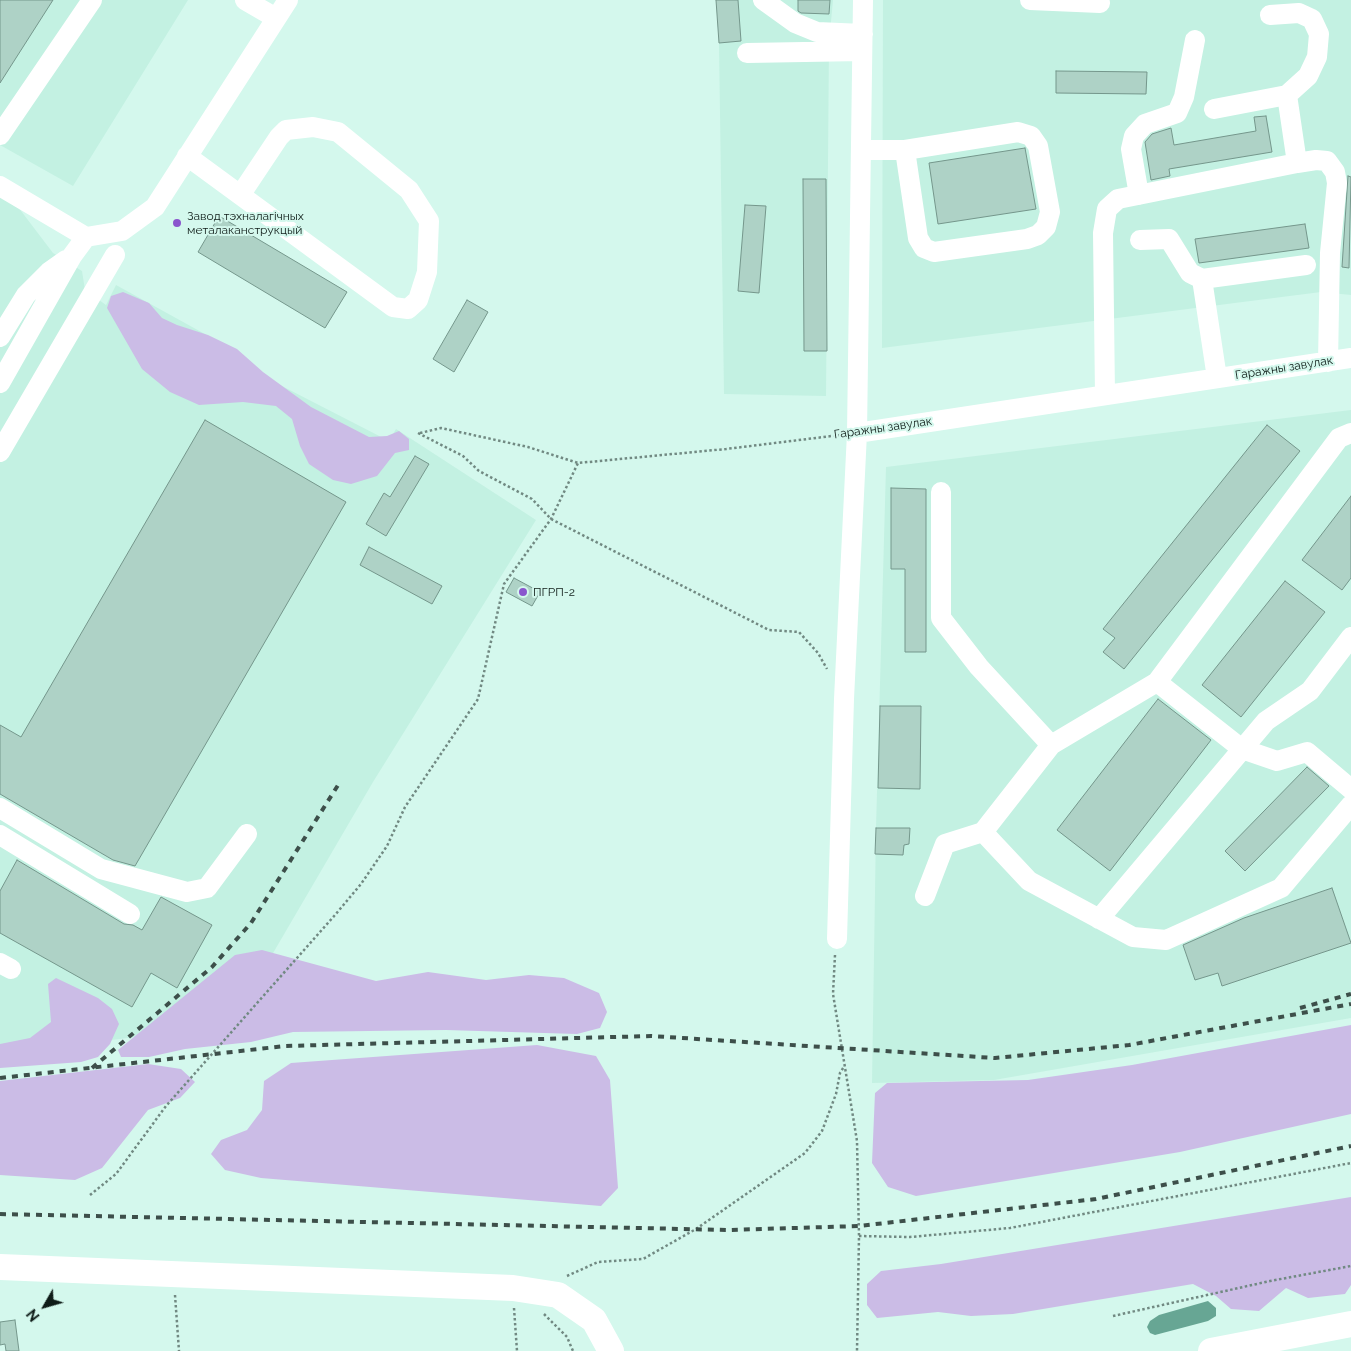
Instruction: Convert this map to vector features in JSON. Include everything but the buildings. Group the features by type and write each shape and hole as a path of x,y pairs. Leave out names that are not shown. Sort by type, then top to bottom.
{"main road":[{"path":"0,1267 522,1289 558,1295 594,1320 611,1351"},
{"path":"1211,1351 1351,1324"}],"street":[{"path":"0,135 92,0"},
{"path":"245,0 276,18"},
{"path":"0,383 72,256 86,238 122,230 155,207 288,0"},
{"path":"763,0 795,23 817,32 862,42"},
{"path":"836,939 844,699 857,433 863,0"},
{"path":"1030,0 1100,3"},
{"path":"1214,108 1287,95 1308,76 1318,57 1319,34 1312,19 1299,13 1270,16"},
{"path":"1139,195 1131,149 1134,136 1145,124 1177,113 1184,97 1195,40"},
{"path":"747,54 862,42"},
{"path":"1287,95 1297,163"},
{"path":"187,156 393,307 408,308 418,300 427,272 429,221 409,190 338,132 313,127 286,130 279,137 241,194"},
{"path":"861,150 905,150 1018,132 1031,136 1038,146 1050,212 1046,227 1038,235 1028,239 934,252 924,248 918,238 905,150"},
{"path":"1105,395 1103,233 1107,209 1118,199 1316,160 1327,161 1335,172 1337,183 1330,253 1328,362"},
{"path":"0,186 86,238"},
{"path":"1140,240 1169,238 1190,273 1202,279 1306,265"},
{"path":"0,452 115,255"},
{"path":"0,337 26,295 49,272 72,256"},
{"path":"1202,279 1217,378"},
{"name":"Гаражны завулак","path":"857,433 1351,358"},
{"path":"925,896 945,844 983,832 1051,745 1157,682 1339,438 1351,433"},
{"path":"941,492 941,618 980,667 1051,745"},
{"path":"1099,918 1266,721 1310,691 1351,637"},
{"path":"1157,682 1242,749 1277,762 1307,752 1351,789"},
{"path":"983,832 1029,881 1133,937 1166,940 1281,888 1351,805"},
{"path":"0,808 101,869 188,892 207,888 247,834"},
{"path":"0,835 130,914"}],"path":[{"name":"Гаражны завулак","path":"551,519 532,499 479,471 463,456 418,433 441,428 528,447 578,463 716,450 857,433"},
{"path":"90,1194 116,1174 166,1106 361,884 387,846 405,807 478,699 504,584 551,519 578,463"},
{"path":"551,519 769,630 799,632 818,653 844,699"},
{"path":"836,939 833,994 857,1141 859,1236 856,1351"},
{"path":"561,1276 569,1276 598,1262 643,1259 696,1229 804,1153 822,1131 836,1094 840,1073 845,1065"},
{"path":"859,1236 910,1237 1010,1228 1351,1162"},
{"path":"1113,1316 1270,1281 1351,1266"},
{"path":"517,1351 514,1299 522,1289"},
{"path":"175,1292 179,1351"}],"shaded area":[{"path":"0,0 188,0 73,186 0,145"},
{"path":"716,0 833,0 829,43 826,396 724,394 719,43"},
{"path":"883,0 1351,0 1351,295 1321,292 882,348"},
{"path":"0,195 15,203 53,253 82,271 85,290 106,305 116,285 243,355 239,364 389,441 396,429 536,520 373,782 231,1025 0,1054"},
{"path":"123,292 149,303 162,318 208,335 237,349 263,372 311,407 369,437 387,436 399,431 409,439 409,450 395,453 377,476 351,484 333,480 309,464 300,446 292,419 276,406 243,402 199,405 170,392 142,369 107,308 111,296"},
{"path":"1351,410 1351,1018 994,1080 872,1083 876,828 886,467"},
{"path":"262,950 376,981 428,972 486,980 529,975 564,978 599,993 607,1012 600,1028 577,1034 446,1030 293,1032 251,1042 185,1049 149,1057 121,1057 118,1050 235,955"},
{"path":"56,978 98,998 112,1009 119,1024 110,1044 98,1057 81,1062 0,1068 0,1044 30,1038 51,1022 48,984"},
{"path":"1351,1025 1351,1114 1180,1152 916,1196 888,1187 872,1163 875,1093 887,1083 1028,1080 1132,1065"},
{"path":"537,1045 596,1056 610,1080 618,1188 601,1206 261,1178 225,1170 211,1154 221,1140 247,1130 262,1110 264,1081 291,1063"},
{"path":"148,1064 181,1069 195,1082 180,1098 148,1110 102,1168 75,1180 0,1175 0,1081"},
{"path":"1351,1197 1351,1285 1345,1294 1308,1298 1286,1288 1259,1311 1231,1309 1216,1296 1193,1284 1013,1314 971,1316 938,1312 877,1318 867,1305 867,1284 881,1271 941,1264"},
{"path":"1208,1301 1216,1308 1216,1316 1208,1321 1155,1335 1150,1333 1147,1327 1150,1321 1159,1315"}],"railway":[{"path":"92,1068 212,967 251,923 340,782"},
{"path":"1300,1008 1351,994"},
{"path":"0,1078 285,1046 651,1036 995,1058 1129,1045 1351,1004"},
{"path":"0,1214 729,1230 859,1226 1096,1199 1351,1146"}],"place":[{"name":"Завод тэхналагічных металаканструкцый","path":"177,223"},
{"name":"ПГРП-2","path":"523,592"}]}
